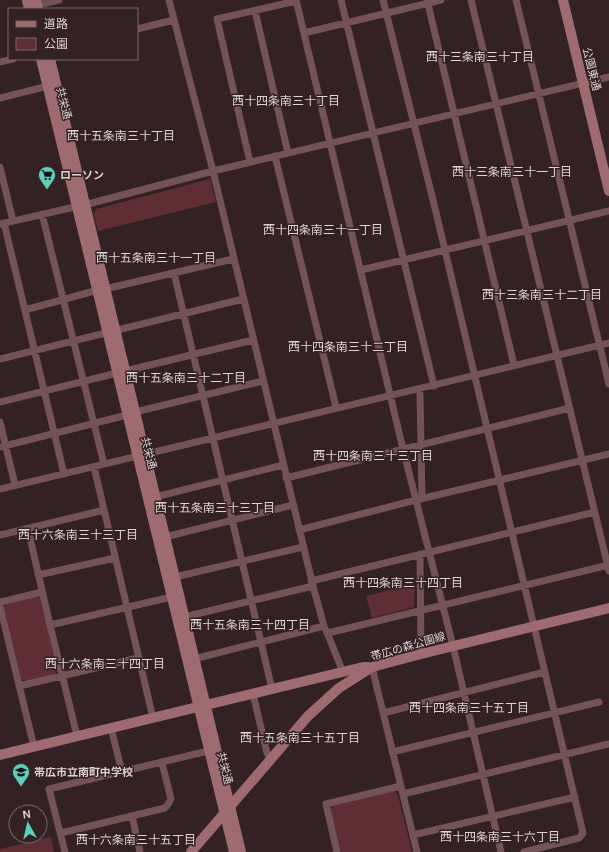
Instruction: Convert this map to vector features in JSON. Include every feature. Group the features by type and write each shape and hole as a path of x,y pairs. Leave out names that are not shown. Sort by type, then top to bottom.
{"street":[{"path":"27,0 35,6 59,0"},
{"path":"169,0 312,583 326,629 343,672"},
{"path":"250,162 217,19 296,0 403,449 419,499 429,552 453,646 501,852"},
{"path":"341,0 402,260 434,386"},
{"path":"383,0 583,833 579,838 524,852"},
{"path":"304,33 427,2 441,0"},
{"path":"194,659 261,642 420,610 608,567 472,0"},
{"path":"516,0 609,384"},
{"name":"公園東通","path":"563,0 609,191"},
{"path":"427,2 514,365"},
{"path":"255,11 288,153"},
{"path":"138,29 174,20"},
{"name":"共栄通","path":"41,60 81,205"},
{"name":"共栄通","path":"50,60 81,205 227,810 234,852"},
{"path":"64,474 25,310 2,224 212,171 609,78"},
{"path":"0,98 48,86"},
{"path":"275,156 336,407"},
{"path":"0,168 13,221"},
{"path":"361,270 609,211"},
{"path":"42,214 104,464"},
{"path":"25,310 101,290 233,259"},
{"path":"174,273 272,690"},
{"path":"0,359 243,299"},
{"path":"0,402 253,340"},
{"path":"0,489 336,407 434,386 609,342"},
{"path":"3,446 94,422 263,381"},
{"path":"419,389 421,444 419,499"},
{"path":"286,478 570,408"},
{"path":"0,422 3,446 15,485"},
{"path":"299,530 419,499 609,454"},
{"name":"共栄通","path":"141,455 155,497 175,577 175,596 184,617 194,659 208,750 241,852"},
{"path":"155,497 283,465"},
{"path":"94,467 153,718"},
{"path":"165,538 293,505"},
{"path":"0,535 104,510"},
{"path":"184,617 251,601 420,554 595,512"},
{"path":"28,529 77,736"},
{"path":"175,577 303,547"},
{"path":"420,554 421,654"},
{"path":"38,575 115,558"},
{"path":"0,602 42,592"},
{"path":"50,625 175,596"},
{"path":"0,606 2,624 34,747"},
{"name":"帯広の森公園線","path":"191,852 308,716 340,688 372,668 421,654 609,608"},
{"path":"19,686 138,658"},
{"path":"0,755 363,667 372,668 417,852"},
{"path":"383,713 545,672"},
{"path":"253,694 267,753 271,758"},
{"path":"392,752 599,702"},
{"path":"111,728 122,772"},
{"path":"403,794 608,744"},
{"path":"65,852 49,789 162,763 208,750"},
{"path":"60,833 166,808 171,799 162,763"},
{"path":"337,852 326,804 401,786"},
{"path":"413,836 575,797"},
{"path":"132,816 140,852"}],"green space":[{"path":"210,179 216,202 98,231 94,215 96,209"},
{"path":"415,584 414,607 372,618 366,596"},
{"path":"37,596 41,598 57,671 55,674 27,682 21,679 4,607 6,604"},
{"path":"394,791 398,795 412,852 341,852 330,811 334,806"},
{"path":"51,837 54,852 0,852 0,849 21,844 48,844 48,838"}],"place":[{"name":"ローソン","path":"47,190"},
{"name":"帯広市立南町中学校","path":"21,787"}],"district":[{"name":"西十三条南三十丁目","path":"480,57"},
{"name":"西十四条南三十丁目","path":"286,101"},
{"name":"西十五条南三十丁目","path":"121,136"},
{"name":"西十三条南三十一丁目","path":"512,172"},
{"name":"西十四条南三十一丁目","path":"323,230"},
{"name":"西十五条南三十一丁目","path":"156,258"},
{"name":"西十三条南三十二丁目","path":"542,295"},
{"name":"西十四条南三十二丁目","path":"348,347"},
{"name":"西十五条南三十二丁目","path":"186,378"},
{"name":"西十四条南三十三丁目","path":"373,456"},
{"name":"西十五条南三十三丁目","path":"215,508"},
{"name":"西十六条南三十三丁目","path":"78,535"},
{"name":"西十四条南三十四丁目","path":"403,583"},
{"name":"西十五条南三十四丁目","path":"250,625"},
{"name":"西十六条南三十四丁目","path":"105,664"},
{"name":"西十四条南三十五丁目","path":"469,708"},
{"name":"西十五条南三十五丁目","path":"300,738"},
{"name":"西十四条南三十六丁目","path":"500,837"},
{"name":"西十六条南三十五丁目","path":"136,840"}]}
